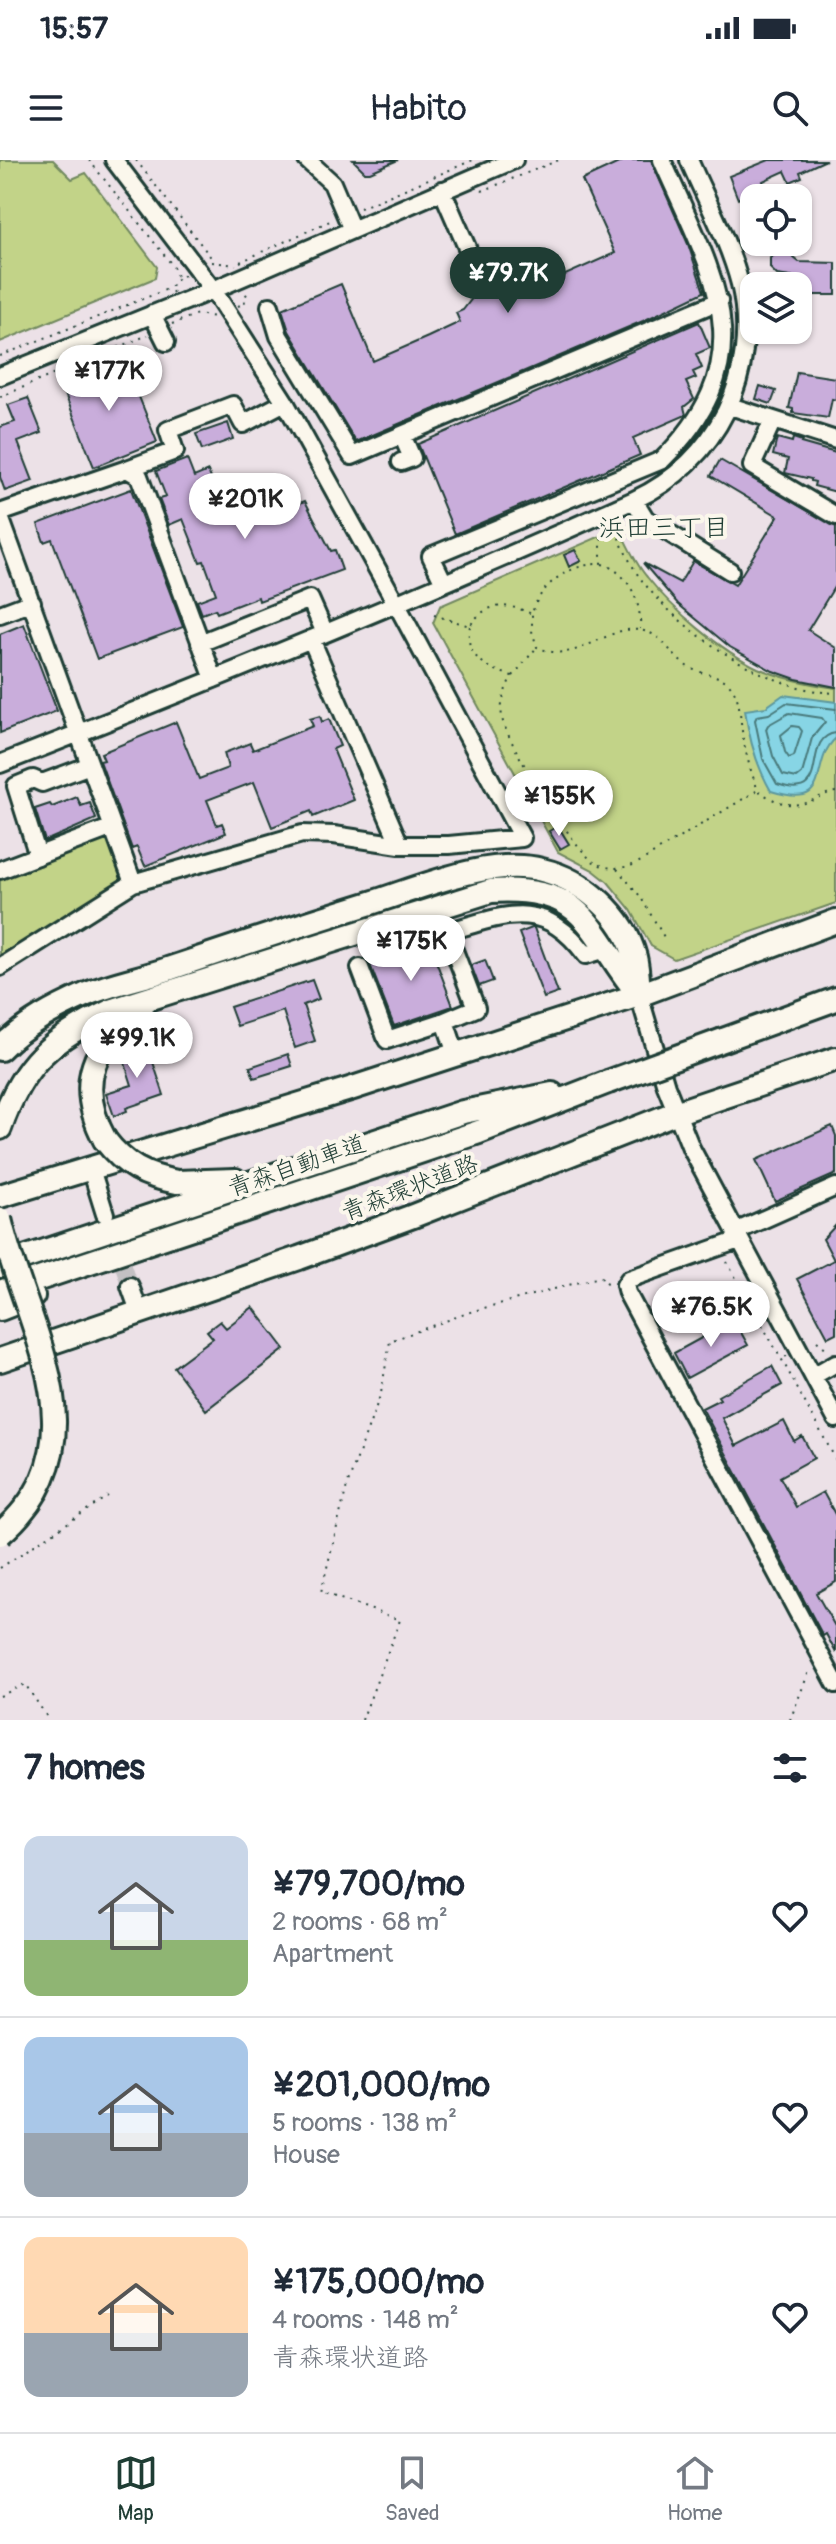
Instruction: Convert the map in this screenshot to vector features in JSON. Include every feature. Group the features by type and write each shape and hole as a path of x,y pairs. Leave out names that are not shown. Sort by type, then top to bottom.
{"highway":[{"path":"0,1087 12,1057 57,1024 85,1007 166,969 256,938 486,869 515,866 541,869 568,877 601,903 622,929 635,957 639,995"},
{"path":"12,1057 43,1052 81,1025 113,1010 491,891 518,889 540,892 562,900 594,927 615,964 639,995"},
{"path":"0,1196 639,995 836,921"},
{"path":"153,999 118,1024 102,1047 89,1075 89,1099 96,1124 105,1140 118,1157 150,1177 206,1183 281,1175"},
{"name":"青森自動車道","path":"0,1292 479,1132 836,999"},
{"path":"0,1128 8,1106 12,1057"},
{"name":"青森環状道路","path":"0,1360 140,1314 413,1216 675,1113 836,1059"},
{"name":"青森自動車道","path":"0,1269 463,1112 608,1082"},
{"path":"0,1309 280,1200"},
{"path":"0,1219 47,1371 55,1416 54,1443 48,1471 20,1517 0,1534"},
{"path":"0,1269 37,1390 42,1425 40,1452 32,1474 19,1496 0,1516"}],"street":[{"path":"0,967 133,883 302,834 334,835 400,845 449,845 522,838 285,402 213,290 114,160"},
{"path":"307,160 332,183 352,230"},
{"path":"0,376 213,290 514,160"},
{"path":"444,583 431,556 662,460 681,441 707,401 719,368 723,342 716,282 662,160"},
{"path":"0,764 318,636 634,500 669,481 691,462 713,436 730,406 744,358 746,325 734,265 690,160"},
{"path":"442,190 482,282"},
{"path":"270,306 279,336 352,456 719,301"},
{"path":"152,314 163,336"},
{"path":"133,883 0,515 175,451 168,430 233,405 243,424 285,402"},
{"path":"730,406 836,440"},
{"path":"773,420 752,466 836,516"},
{"path":"401,462 412,458 402,435"},
{"path":"127,469 139,476 214,679"},
{"path":"634,500 645,518 730,571"},
{"path":"200,643 310,599 318,636 400,845"},
{"path":"0,614 32,602"},
{"path":"38,856 16,786 33,779 42,783 90,765"},
{"path":"0,870 113,827"},
{"path":"360,968 387,1040 476,1008 447,932 485,920 533,915 552,921 586,955 606,949"},
{"path":"639,995 675,1113 737,1236 836,1419"},
{"path":"445,1021 456,1054"},
{"path":"91,1169 105,1214"},
{"path":"836,1187 718,1248 629,1279 625,1285 765,1555 836,1684"},
{"path":"130,1286 140,1314"},
{"path":"813,1376 836,1363"}],"path":[{"path":"89,160 173,266 178,278"},
{"path":"136,160 214,261"},
{"path":"0,356 170,288"},
{"path":"0,397 163,336 188,318"},
{"path":"616,530 639,575 658,598 715,646 755,672 791,685 836,693"},
{"path":"601,536 601,564"},
{"path":"537,647 532,631 532,614 537,599 554,580 586,565 601,564 617,572 630,587 639,609 639,631"},
{"path":"512,676 488,668 477,658 469,644 470,626 484,611 497,606 511,606 532,614"},
{"path":"434,615 470,626"},
{"path":"537,647 551,652 575,651 616,633 639,631 654,635 688,667 716,675 732,688 745,750 758,790 792,805 836,792"},
{"path":"537,647 512,676 504,694 502,715 512,741 548,802 589,858 606,867 636,864 758,790"},
{"path":"616,868 640,896 664,937"},
{"path":"718,1248 836,1460"},
{"path":"362,1720 400,1620 321,1592 347,1486 381,1393 390,1341 473,1311 591,1279 603,1277 614,1294 627,1293"},
{"path":"781,1358 799,1350"},
{"path":"0,1568 108,1496"},
{"path":"790,1720 818,1648"},
{"path":"0,1696 25,1684 49,1720"}],"green space":[{"path":"0,160 53,160 72,179 86,173 157,267 155,278 0,342"},
{"path":"619,528 647,577 684,616 713,640 767,672 836,688 836,903 674,959 651,946 631,910 608,882 593,870 558,852 433,623 440,606"},
{"path":"104,839 114,843 125,875 122,883 5,958 0,956 0,878"}],"water":[{"path":"783,695 836,702 836,738 823,760 817,782 804,795 791,796 771,791 757,762 749,731 745,710 766,707"}],"building":[{"path":"353,160 398,160 365,172"},
{"path":"625,160 651,160 688,244 704,292 643,321 356,442 289,331 282,309 341,284 373,361 460,322 456,313 463,310 473,297 471,294 486,292 492,286 508,292 515,288 518,296 615,253 582,180"},
{"path":"769,160 826,160 800,172 802,177 790,182 785,171 763,181 764,184 740,184 738,199 729,176"},
{"path":"792,256 799,262 836,263 836,295 812,295 812,272 774,272 770,268 770,258"},
{"path":"699,322 710,348 696,354 702,368 693,372 696,378 686,382 694,399 684,407 686,415 633,438 640,455 455,534 418,444"},
{"path":"124,359 157,442 94,467 61,384"},
{"path":"797,372 836,378 836,400 832,399 828,418 793,413 793,409 789,408"},
{"path":"760,386 776,391 771,404 756,399"},
{"path":"28,398 42,433 18,442 33,481 5,491 0,477 0,427 15,422 8,405"},
{"path":"228,423 233,439 202,450 196,434"},
{"path":"777,438 792,442 793,438 836,453 836,492 814,486 815,482 811,479 785,473 788,459 773,455"},
{"path":"187,459 194,477 208,471 228,519 274,501 278,511 305,501 331,551 335,550 342,570 259,601 258,597 217,613 215,609 202,614 197,601 216,594 183,519 169,525 159,499 166,497 156,471"},
{"path":"720,460 836,527 836,584 808,630 836,648 836,687 773,671 730,647 678,604 643,563 680,583 693,561 735,585 778,516 711,476"},
{"path":"131,489 183,627 97,659 52,539 44,542 38,524"},
{"path":"575,550 581,561 569,567 564,555"},
{"path":"24,624 57,711 0,733 0,634"},
{"path":"320,716 322,722 329,719 340,746 333,749 354,800 313,817 311,811 272,827 254,782 207,800 217,825 222,823 226,833 145,866 137,847 132,849 100,761 104,760 101,753 176,722 199,779 228,768 224,753 250,743 253,750 313,726 310,719"},
{"path":"77,797 81,806 90,803 96,819 45,841 35,809 50,804 52,807"},
{"path":"558,826 569,844 560,849 549,831"},
{"path":"532,928 558,993 544,998 519,933"},
{"path":"428,940 453,1006 394,1026 369,962"},
{"path":"485,960 493,981 479,986 471,965"},
{"path":"312,980 319,999 303,1005 315,1041 295,1048 283,1011 237,1026 230,1007"},
{"path":"145,1038 164,1095 126,1108 127,1111 114,1116 106,1093 132,1085 124,1060 131,1057 127,1044"},
{"path":"288,1054 292,1066 254,1078 250,1067"},
{"path":"832,1126 836,1136 836,1174 775,1201 756,1160"},
{"path":"836,1225 836,1333 828,1337 797,1279 834,1260 823,1239"},
{"path":"253,1307 285,1349 206,1410 174,1367 213,1338 207,1331 220,1321 226,1328"},
{"path":"734,1320 748,1345 687,1378 674,1353"},
{"path":"772,1366 782,1385 722,1418 736,1446 784,1421 794,1441 802,1436 814,1458 780,1477 796,1507 823,1492 836,1516 836,1582 816,1593 836,1628 836,1653 826,1634 823,1636 702,1408"}],"tunnel":[{"path":"107,1219 130,1286"}],"district":[{"name":"浜田三丁目","path":"664,528"}]}
